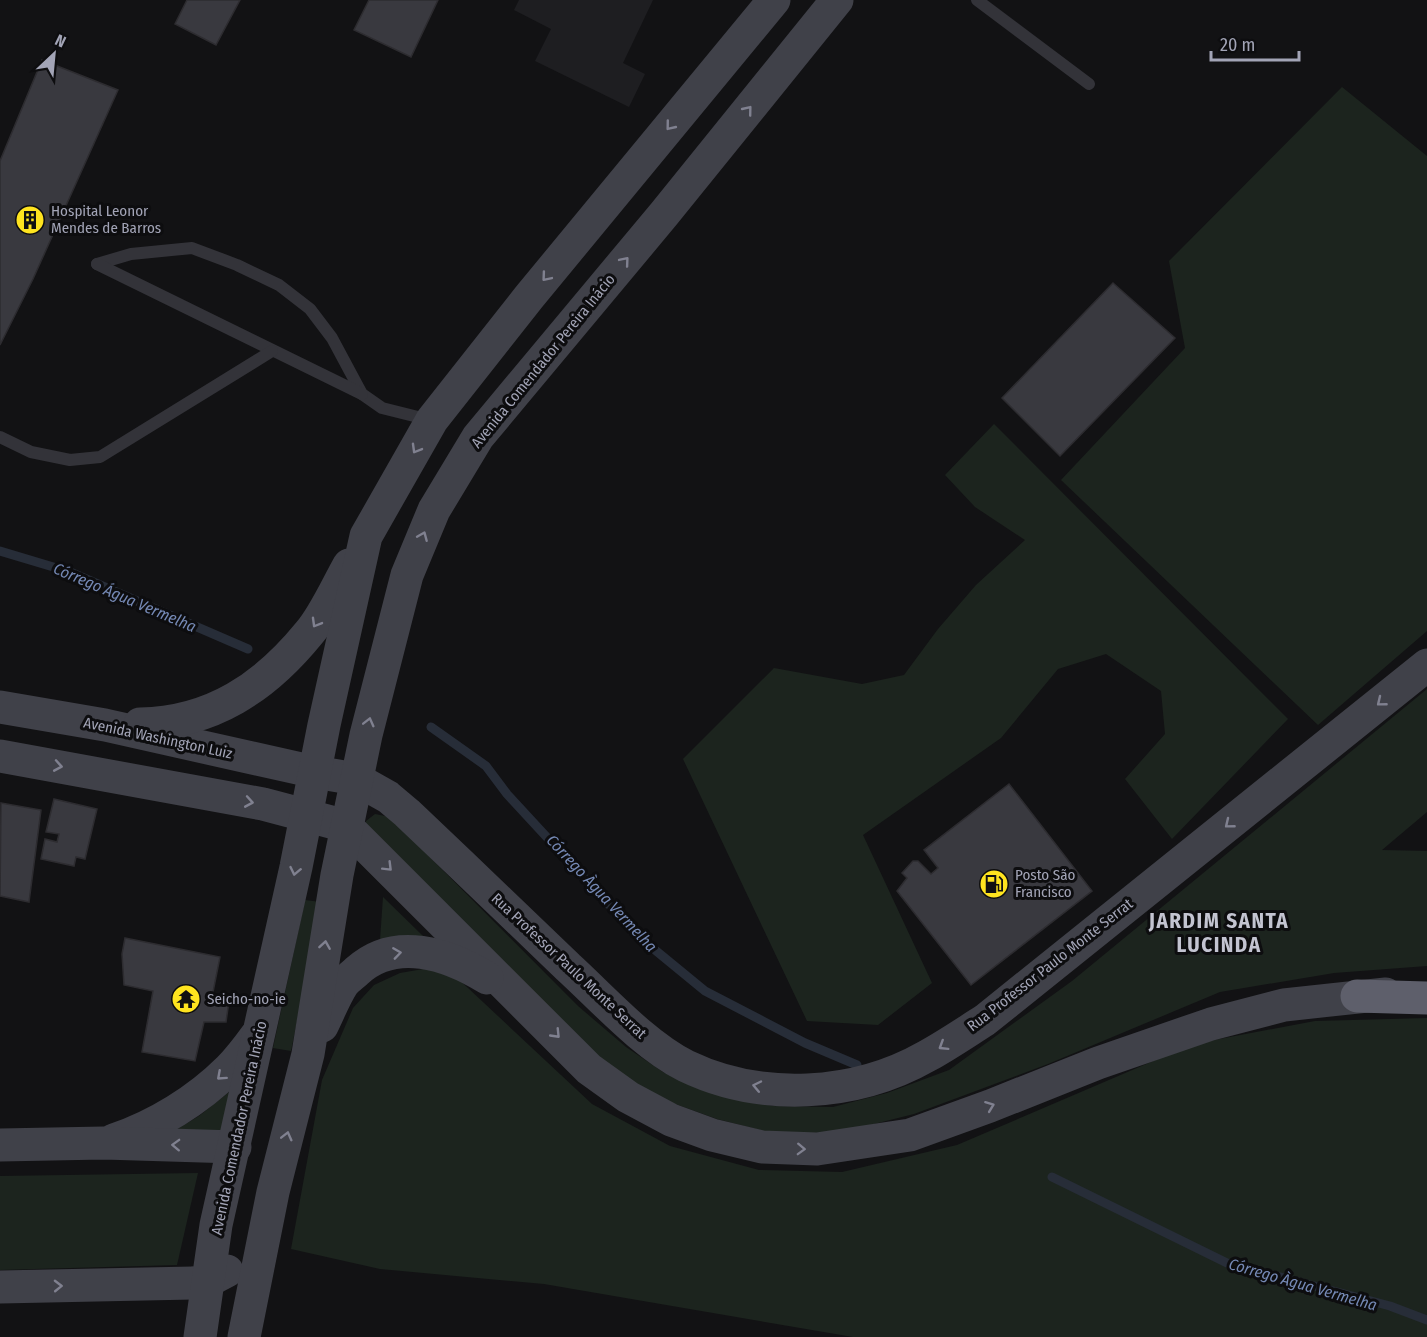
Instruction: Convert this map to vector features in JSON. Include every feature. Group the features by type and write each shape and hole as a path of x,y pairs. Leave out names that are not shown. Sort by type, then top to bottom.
{"highway":[{"path":"1357,996 1427,998"}],"main road":[{"name":"Avenida Comendador Pereira Inácio","path":"200,1337 216,1225 296,867 305,814 366,536 432,420 509,322 774,0"},
{"name":"Avenida Comendador Pereira Inácio","path":"244,1337 273,1192 308,1054 356,779 406,575 434,510 478,437 664,214 837,0"},
{"path":"105,725 165,724 217,708 265,680 311,632 366,536"},
{"name":"Rua Professor Paulo Monte Serrat","path":"356,779 388,797 407,813 640,1035 686,1065 726,1080 771,1089 817,1090 880,1076 926,1057 985,1020 1427,665"},
{"name":"Avenida Washington Luiz","path":"0,707 105,725 315,772"},
{"path":"0,756 263,804 346,826 589,1068 628,1097 671,1120 712,1135 762,1147 817,1149 910,1135 1098,1063 1211,1024 1284,1005 1357,996 1427,992"},
{"path":"315,772 356,779"},
{"path":"308,1054 344,983 366,963 393,953 418,951 457,962 523,1001"},
{"path":"104,1143 147,1126 207,1088 231,1068 260,1032"},
{"path":"0,1145 104,1143 235,1147 259,1169 273,1192"},
{"path":"0,1287 208,1281 260,1253"}],"lane":[{"path":"977,0 1089,84"},
{"path":"362,393 325,328 310,309 279,285 237,265 192,248 130,254 97,264 362,393 382,408 432,420"},
{"path":"0,437 31,452 70,460 100,457 272,351"}],"shaded area":[{"path":"519,0 653,0 623,63 645,74 629,107 535,61 551,29 514,10"},
{"path":"1342,87 1427,156 1427,631 1318,725 1061,480 1185,348 1169,261"},
{"path":"994,424 1288,719 1172,839 1125,779 1165,734 1161,691 1106,654 1058,669 1001,738 863,835 932,983 878,1025 807,1021 683,759 774,668 862,684 904,675 938,629 976,585 1025,540 975,507 945,475"},
{"path":"1427,689 1427,812 1382,850 1427,851 1427,966 1334,973 1220,992 1048,1064 914,1114 842,1132 776,1134 717,1119 653,1096 597,1057 366,833 366,821 375,814 390,817 578,1006 626,1047 663,1072 718,1094 773,1106 833,1107 887,1093 949,1070 1072,981"},
{"path":"383,897 423,936 380,940"},
{"path":"305,900 321,902 291,1051 273,1048"},
{"path":"423,969 452,973 592,1104 670,1146 759,1170 842,1172 957,1145 1193,1044 1315,1021 1427,1018 1427,1337 853,1337 544,1284 380,1269 291,1249 322,1080 353,1008 374,985 400,973"},
{"path":"238,1085 228,1138 149,1146 199,1116"},
{"path":"198,1173 177,1265 0,1270 0,1176"}],"building":[{"path":"187,0 240,0 216,45 175,24"},
{"path":"369,0 438,0 411,57 354,30"},
{"name":"Hospital Leonor Mendes de Barros","path":"42,60 118,90 33,279 0,345 0,161"},
{"path":"1113,283 1175,338 1060,456 1002,398"},
{"name":"Posto São Francisco","path":"1009,784 1092,891 971,985 897,891 907,878 902,873 913,861 918,861 931,874 938,868 924,850"},
{"path":"54,799 97,809 85,859 76,857 74,866 41,859 45,839 57,842 59,834 46,832"},
{"path":"1,803 41,810 29,902 0,896"},
{"name":"Seicho-no-ie","path":"125,938 220,957 212,997 229,1001 226,1022 204,1022 195,1061 142,1052 153,991 124,985 122,954"}],"waterway":[{"name":"Córrego Água Vermelha","path":"0,551 70,572 248,649"},
{"name":"Córrego Àgua Vermelha","path":"431,727 486,766 507,794 638,936 705,991 805,1043 857,1065"},
{"name":"Córrego Àgua Vermelha","path":"1052,1177 1227,1263 1390,1306 1427,1320"}],"place":[{"name":"Hospital Leonor Mendes de Barros","path":"30,220"},
{"name":"Posto São Francisco","path":"994,884"},
{"name":"Seicho-no-ie","path":"186,999"}],"district":[{"name":"JARDIM SANTA LUCINDA","path":"1219,933"}]}
